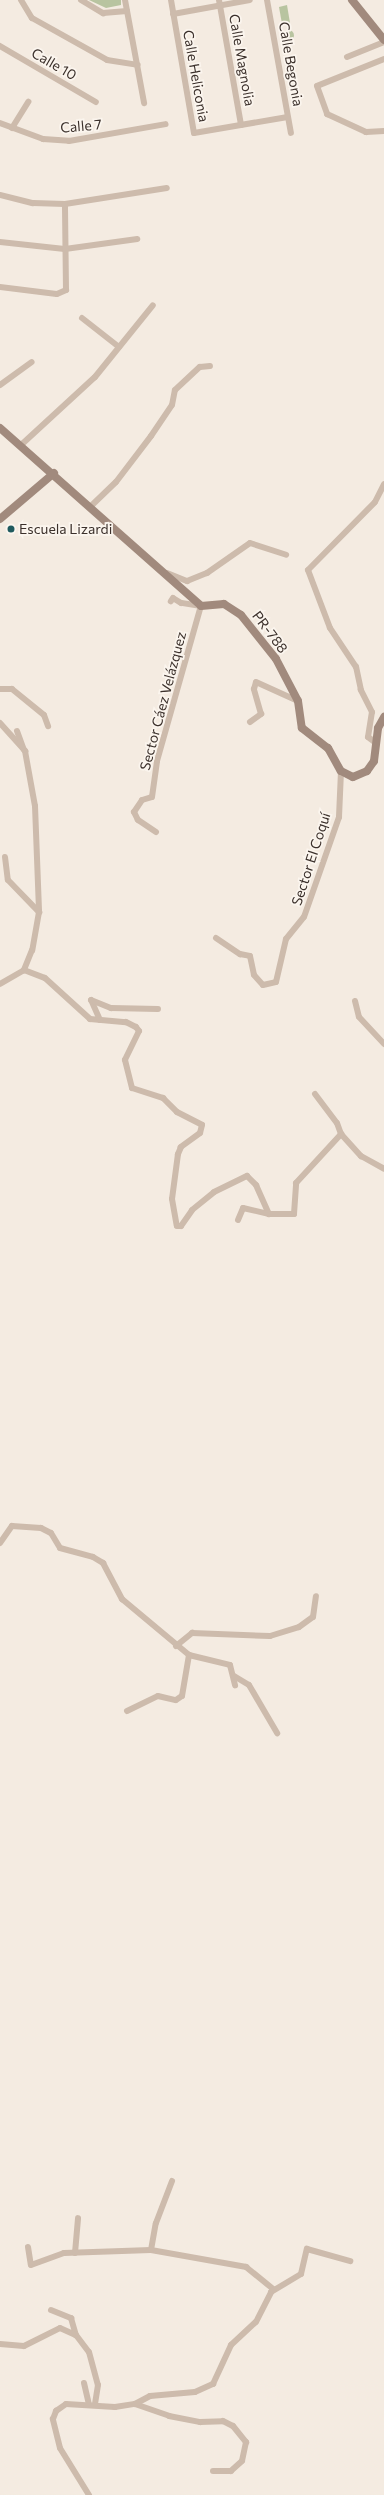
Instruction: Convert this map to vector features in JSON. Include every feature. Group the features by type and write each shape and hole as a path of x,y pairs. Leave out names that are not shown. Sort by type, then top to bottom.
{"street":[{"path":"21,0 32,18 108,60 138,66"},
{"path":"81,0 102,12 127,10"},
{"path":"125,0 144,104"},
{"name":"Calle Heliconia","path":"171,0 194,133 288,117"},
{"path":"173,14 220,3 250,0"},
{"name":"Calle Begonia","path":"268,0 291,133"},
{"path":"347,57 384,41 352,0"},
{"name":"Calle Magnolia","path":"220,3 241,125"},
{"name":"Calle 10","path":"0,46 96,102"},
{"path":"384,59 317,86 327,114 366,132 384,131"},
{"path":"12,128 28,102"},
{"name":"Calle 7","path":"0,123 43,139 69,141 166,124"},
{"path":"0,195 65,204 167,188"},
{"path":"0,287 62,294 66,290 65,204"},
{"path":"0,242 65,249 137,239"},
{"path":"21,445 95,377 154,305"},
{"path":"82,318 119,347"},
{"path":"0,385 32,362"},
{"path":"90,507 116,482 151,436 172,405 175,390 200,367 210,366"},
{"path":"0,428 54,473 152,565 201,606"},
{"path":"0,519 54,473"},
{"path":"376,743 368,737 372,712 361,690 356,667 330,628 308,570 375,502 384,484"},
{"path":"152,565 187,581 207,573 250,543 286,555"},
{"path":"172,601 173,598 201,606"},
{"name":"PR-788","path":"201,606 224,604 241,615 276,659 298,701 302,728 328,748 341,771"},
{"name":"Sector Cáez Velázquez","path":"156,832 138,820 134,812 142,800 152,797 157,761 201,606"},
{"path":"250,722 261,714 254,689 256,682 298,701"},
{"path":"0,689 12,689 44,715 48,726"},
{"path":"341,771 353,777 367,771 374,761 376,743 384,717"},
{"path":"0,723 24,751"},
{"path":"0,984 24,970 32,950 39,912 35,806 24,751 17,731"},
{"name":"Sector El Coquí","path":"216,938 240,954 250,956 254,975 263,985 276,982 286,939 304,917 339,817 341,771"},
{"path":"5,857 8,880 39,912"},
{"path":"24,970 45,978 90,1019 126,1022 139,1031 125,1060 132,1088 163,1098 176,1112 202,1125 200,1133 181,1147 178,1154 172,1199 177,1226 181,1226 192,1210 214,1192 247,1176 256,1185 269,1214"},
{"path":"100,1020 90,1000 111,1008 158,1009"},
{"path":"355,1001 359,1017 384,1044"},
{"path":"315,1094 337,1122 341,1134 361,1156 384,1169"},
{"path":"238,1220 243,1208 269,1214 294,1214 296,1183 341,1134"},
{"path":"0,1543 12,1526 41,1528 51,1533 60,1548 93,1557 103,1563 122,1599 176,1646 189,1655 221,1660 230,1665 234,1676 235,1685"},
{"path":"176,1646 192,1633 270,1636 300,1627 312,1617 316,1596"},
{"path":"127,1711 158,1696 176,1700 182,1696 189,1655"},
{"path":"234,1676 248,1685 277,1733"},
{"path":"151,2250 156,2223 172,2181"},
{"path":"75,2253 78,2218"},
{"path":"28,2247 31,2265 75,2253 151,2250 246,2267 273,2289"},
{"path":"135,2404 150,2396 195,2392 213,2384 231,2345 256,2322 273,2289 301,2274 307,2248 350,2261"},
{"path":"51,2310 71,2318 76,2335 89,2352 96,2370 98,2385 92,2404"},
{"path":"0,2344 24,2346 60,2328 76,2335"},
{"path":"84,2383 92,2404"},
{"path":"89,2495 60,2448 53,2419 56,2411 66,2404 135,2404 169,2416 200,2422 223,2421 233,2426 246,2442 242,2461 231,2471 213,2471"}],"green space":[{"path":"89,0 121,0 121,5 106,8"},
{"path":"287,5 290,23 282,24 279,7"},
{"path":"288,29 292,31 294,35 292,39 288,41 284,39 282,35 284,31"}],"place":[{"name":"Escuela Lizardi","path":"11,529"}]}
